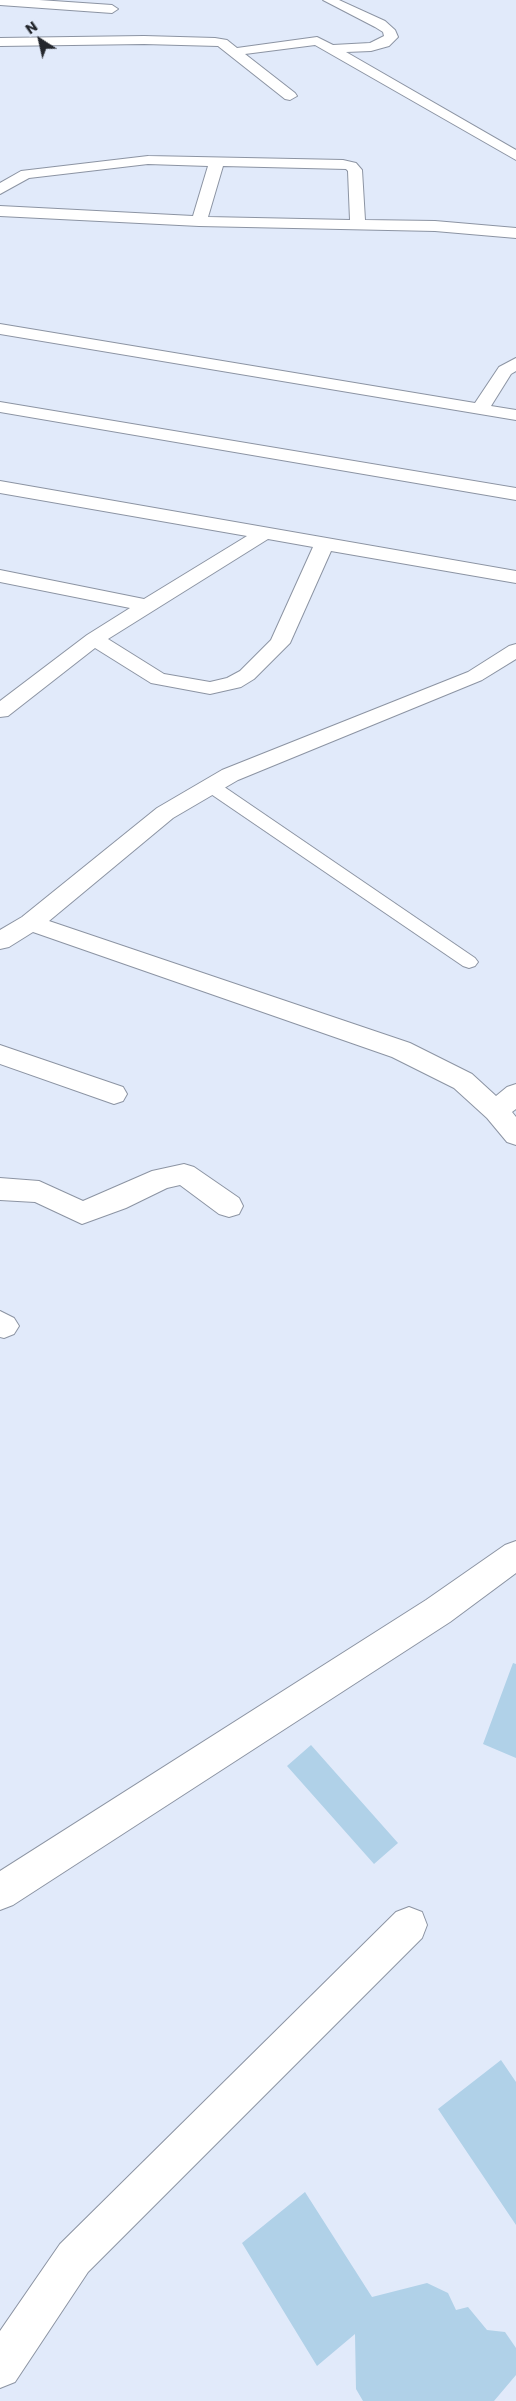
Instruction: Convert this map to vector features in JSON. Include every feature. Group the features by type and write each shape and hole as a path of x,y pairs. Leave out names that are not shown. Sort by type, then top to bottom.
{"street":[{"path":"101,0 112,9 125,15"},
{"path":"329,0 380,24 389,30 391,37 384,43 371,46 329,49"},
{"path":"0,1 112,9"},
{"path":"346,8 365,3"},
{"path":"136,26 144,40"},
{"path":"0,42 144,40 222,43 290,96"},
{"path":"234,52 311,40 516,156"},
{"path":"117,149 167,146"},
{"path":"14,179 16,165 32,158"},
{"path":"0,190 14,179 26,174 148,160 343,164 351,166 355,170 358,223"},
{"path":"199,221 217,161"},
{"path":"0,211 199,221 435,226 516,233"},
{"path":"0,329 516,415"},
{"path":"480,409 504,371 516,363"},
{"path":"0,407 516,494"},
{"path":"0,487 516,577"},
{"path":"0,711 27,688 94,639 265,533"},
{"path":"94,639 158,679 210,688 234,683 247,675 280,643 324,543"},
{"path":"0,576 148,606"},
{"path":"0,941 31,923 164,813 230,775 476,676 516,650"},
{"path":"0,682 27,688"},
{"path":"31,923 401,1050 463,1082 496,1111 516,1135"},
{"path":"0,1054 114,1094"},
{"path":"496,1111 516,1094"},
{"path":"0,1189 39,1192 82,1213 116,1200 162,1178 184,1174 229,1206"},
{"path":"0,1892 438,1611 516,1555"},
{"path":"0,2366 74,2258 409,1925"}],"lane":[{"path":"211,786 468,962"}],"building":[{"path":"513,1663 516,1664 516,1758 483,1744"},
{"path":"311,1745 398,1843 374,1864 287,1766"},
{"path":"501,2060 516,2082 516,2225 438,2109"},
{"path":"305,2192 372,2297 427,2283 448,2293 456,2310 468,2307 487,2330 505,2332 516,2348 516,2375 494,2401 363,2401 356,2389 355,2334 317,2366 242,2243"}]}
